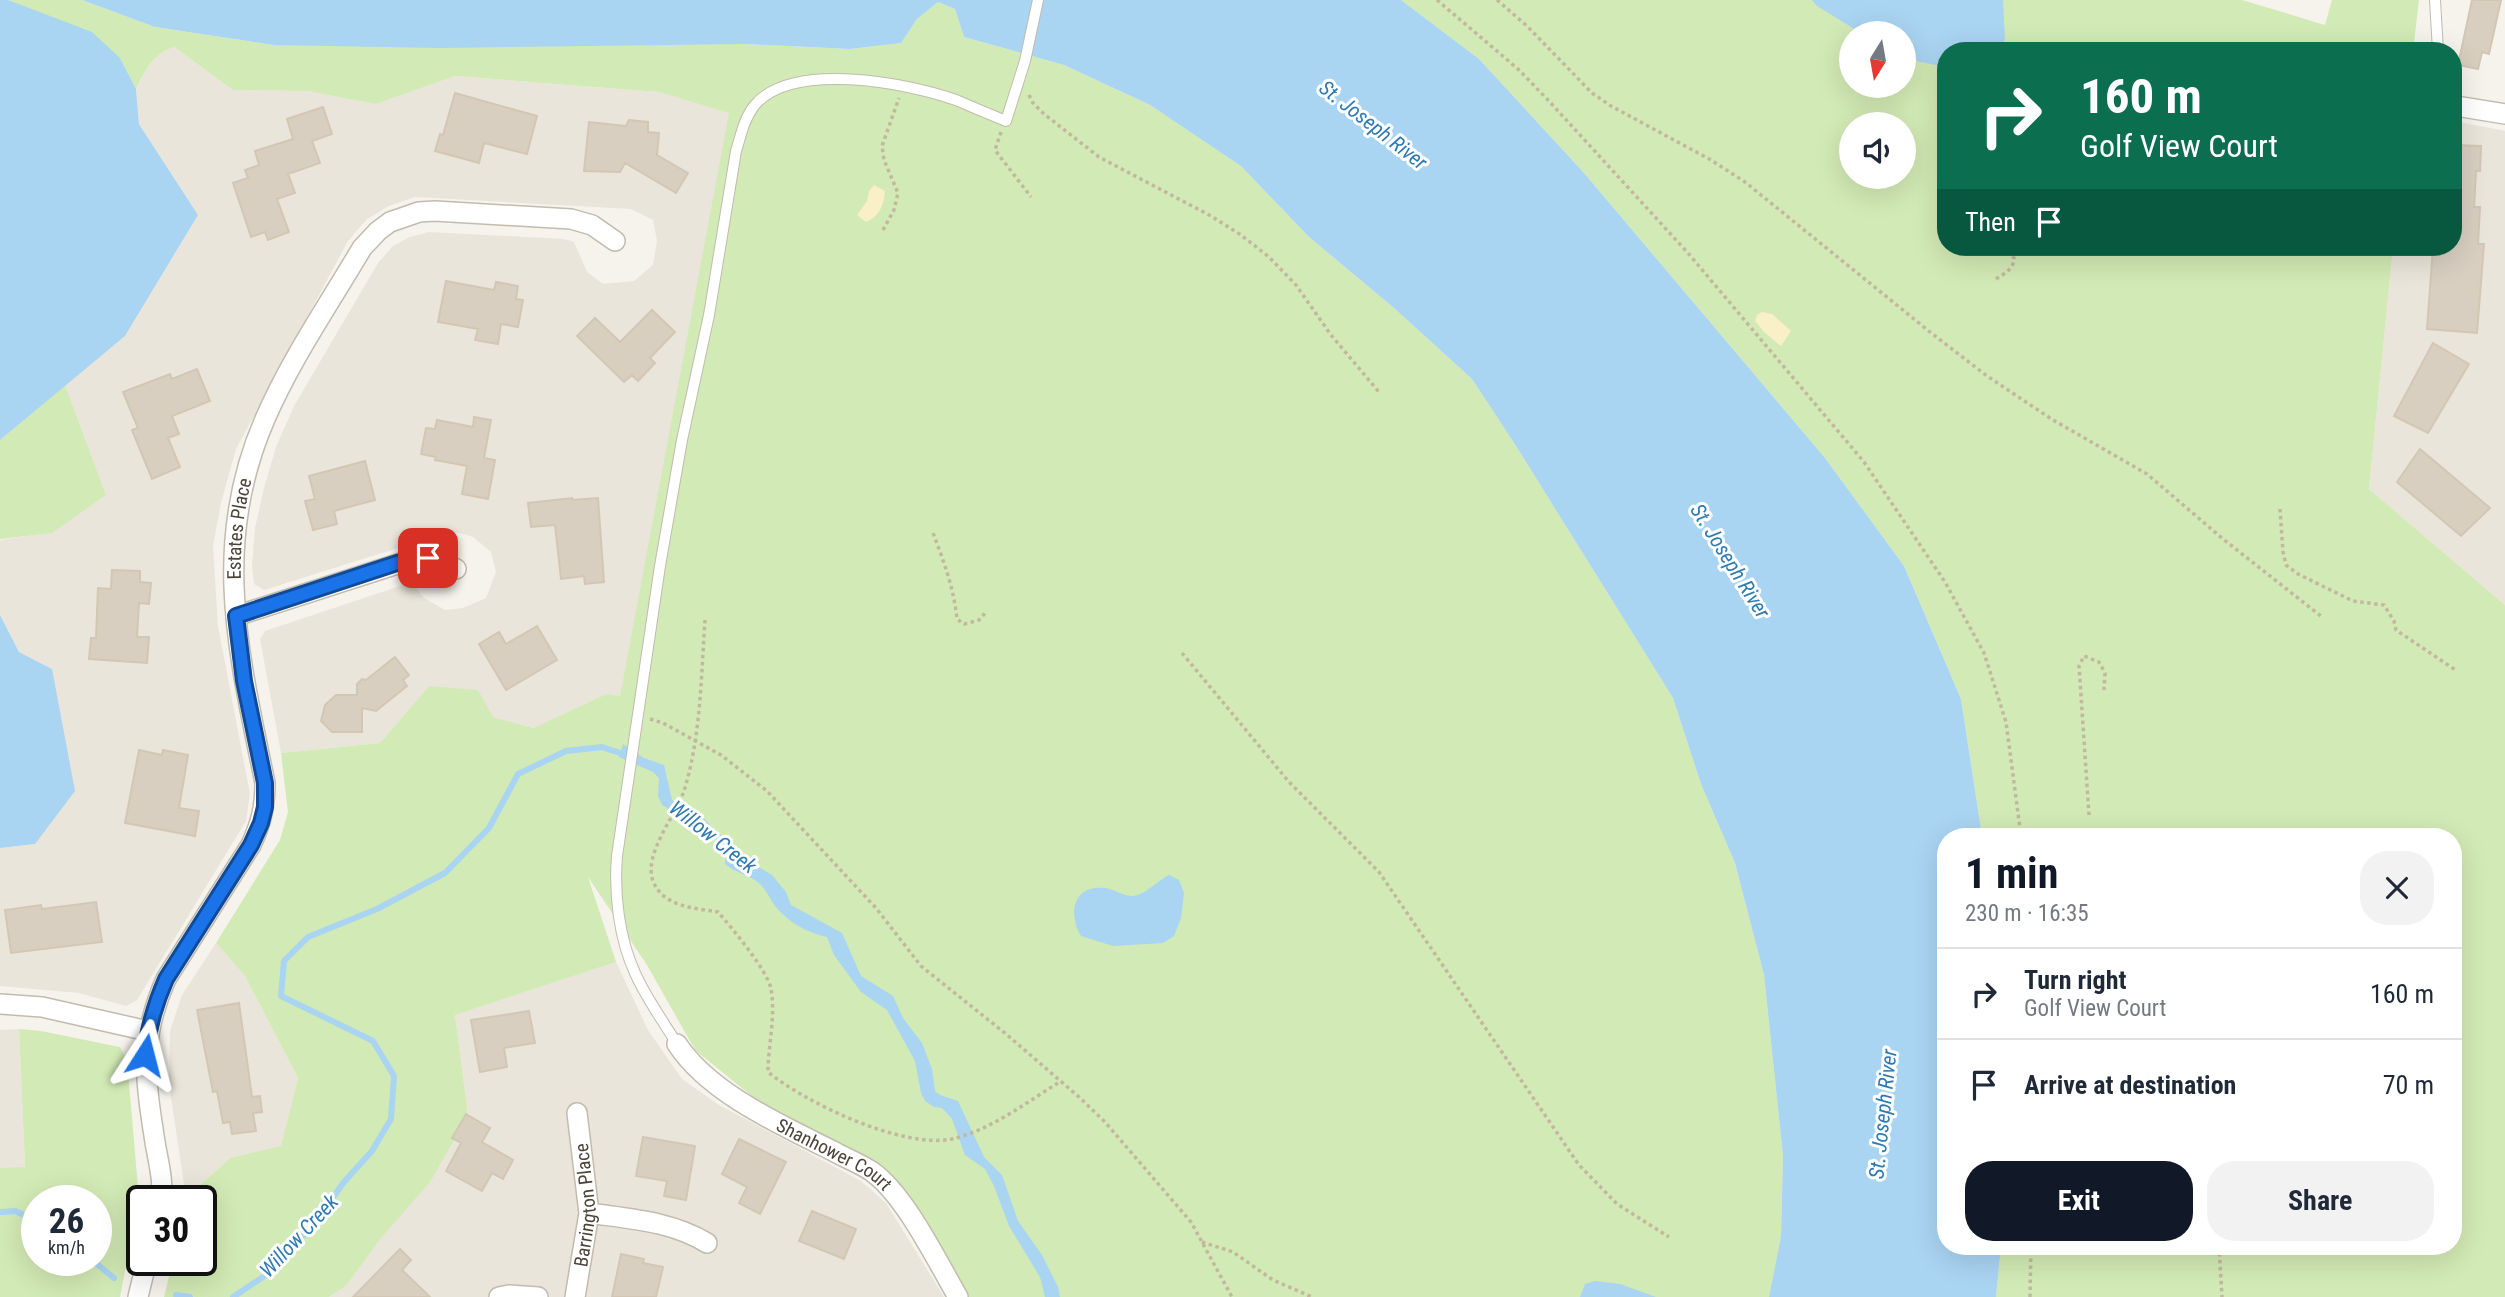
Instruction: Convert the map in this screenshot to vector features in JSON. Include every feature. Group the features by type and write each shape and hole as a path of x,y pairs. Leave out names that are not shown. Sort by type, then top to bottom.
{"street":[{"path":"2462,106 2505,114"},
{"name":"Estates Place","path":"161,1185 145,1078 148,1031 166,979 251,845 265,807 265,783 244,681 236,616 233,559 240,499 248,467 279,390 362,248 378,231 404,216 435,211 571,219 592,225 615,241"},
{"path":"236,616 416,558 439,560 457,569"},
{"path":"0,1004 42,1007 148,1031"},
{"name":"Shanhower Court","path":"677,1044 688,1060 722,1090 871,1171 891,1189 958,1297"},
{"name":"Barrington Place","path":"575,1297 589,1213 577,1113"},
{"path":"589,1213 668,1225 707,1243"},
{"path":"138,1297 143,1276"},
{"path":"499,1297 538,1297"}],"lane":[{"path":"677,1044 635,973 619,921 617,856 671,503 709,315 736,150 744,125 755,105 767,94 786,84 813,79 842,79 902,87 954,100 1006,121 1026,61 1038,0"},
{"path":"2435,0 2437,42"}],"path":[{"path":"1437,0 1518,69 1548,100 1688,253 1864,461 1945,582 1984,653 2006,722 2020,828"},
{"path":"1497,0 1527,26 1592,93 1711,160 1745,183 1987,376 2053,420 2147,474 2222,539 2322,617"},
{"path":"1020,77 1033,103 1099,157 1211,216 1269,257 1296,285 1331,335 1380,391"},
{"path":"883,230 894,210 898,193 884,160 882,146 902,87"},
{"path":"1006,121 995,150 1031,197"},
{"path":"1996,279 2012,268 2012,256"},
{"path":"2280,509 2286,565 2298,574 2353,601 2384,605 2396,630 2457,671"},
{"path":"933,533 956,599 957,620 964,624 979,620 987,611"},
{"path":"705,620 702,682 695,739 680,799 653,861 653,880 665,897 678,905 718,912 771,985 773,1012 768,1044 768,1072 826,1107 866,1125 899,1135 950,1139 981,1129 1061,1081"},
{"path":"1182,653 1289,782 1379,872 1579,1165 1617,1204 1669,1237"},
{"path":"2089,815 2079,666 2084,656 2099,662 2105,673 2104,690"},
{"path":"638,715 663,723 695,739 768,791 876,908 921,965 1061,1081 1105,1122 1192,1222 1232,1297"},
{"path":"1202,1242 1233,1252 1273,1280 1311,1297"},
{"path":"2030,1297 2031,1255"},
{"path":"2220,1255 2222,1297"}],"shaded area":[{"path":"174,47 233,90 307,91 376,104 455,76 659,92 730,113 620,697 606,694 535,728 493,717 429,686 380,743 281,753 260,639 265,631 406,584 416,588 424,598 445,610 463,608 486,598 496,572 491,552 473,537 446,533 264,590 254,584 252,566 255,528 264,488 276,447 294,406 378,263 393,246 410,237 429,232 564,239 574,242 587,272 603,284 634,281 653,265 657,241 653,220 631,209 415,197 389,206 367,219 348,241 236,449 221,503 213,546 218,626 250,794 246,821 137,1000 126,1006 79,993 0,986 0,848 35,844 52,669 19,652 0,615 0,540 52,532 106,495 65,385 125,336 198,215 139,124 136,89 147,68 162,50"},
{"path":"2462,123 2505,131 2505,605 2369,489 2392,256 2462,256"},
{"path":"216,943 245,976 298,1078 281,1147 230,1158 200,1185 184,1185 169,1084 170,1031 182,995"},
{"path":"616,962 648,1030 682,1079 719,1105 861,1181 886,1203 944,1297 329,1297 346,1286 468,1115 455,1015"},
{"path":"19,1029 25,1168 0,1168 0,1030"}],"green space":[{"path":"8,0 82,0 155,27 274,45 745,44 850,49 901,43 917,19 938,2 955,9 964,37 1064,65 1150,105 1241,166 1308,236 1394,308 1472,379 1673,698 1701,784 1735,863 1764,975 1783,1156 1781,1236 1769,1297 959,1297 900,1199 796,1132 695,1050 647,965 588,877 616,962 455,1015 468,1115 430,1182 380,1239 346,1286 329,1297 164,1297 169,1276 217,1276 217,1185 200,1185 230,1158 281,1146 298,1078 245,976 216,943 280,840 288,812 281,753 380,743 429,686 478,690 493,717 534,728 606,694 620,696 729,113 659,92 455,76 376,104 307,91 233,90 174,47 155,58 136,89 120,58"},
{"path":"1401,0 2242,0 2325,25 2332,0 2419,0 2414,42 1937,42 1937,256 2392,256 2369,489 2505,605 2505,1297 1996,1297 2000,1255 2462,1255 2462,828 1981,828 1961,699 1904,566 1825,458 1584,173 1479,59"},
{"path":"65,385 106,495 52,533 0,539 0,440"},
{"path":"19,1029 120,1047 127,1060 138,1185 126,1185 126,1266 120,1297 0,1297 0,1168 25,1167"}],"sand":[{"path":"874,185 885,191 883,201 877,214 866,222 857,215"},
{"path":"1762,312 1772,314 1791,331 1781,346 1755,321 1757,315"}],"water":[{"path":"0,0 8,0 92,32 120,58 136,89 139,124 198,215 125,336 0,440"},
{"name":"St. Joseph River","path":"82,0 1401,0 1479,59 1584,173 1825,458 1904,566 1961,699 1981,828 1937,828 1937,1255 2000,1255 1996,1297 1769,1297 1781,1236 1783,1156 1764,975 1735,863 1701,784 1673,698 1472,379 1394,308 1308,236 1241,166 1150,105 1064,65 964,37 955,9 938,2 917,19 901,43 850,49 745,44 440,48 274,45 155,27"},
{"path":"1812,0 2003,0 2005,40 1937,42 1937,65 1916,60 1916,21 1841,21"},
{"path":"0,615 19,652 52,669 75,791 35,844 0,848"},
{"path":"623,744 644,758 664,765 672,800 699,814 744,858 772,875 786,892 791,905 842,933 861,976 893,996 903,1018 922,1043 932,1069 935,1091 958,1101 984,1157 1002,1175 1018,1221 1042,1255 1058,1287 1060,1297 1045,1297 1040,1277 1009,1226 985,1169 965,1155 952,1119 942,1108 934,1107 925,1101 915,1061 887,1010 861,992 834,955 827,937 792,922 775,906 759,883 725,864 726,849 714,838 662,805 658,796 659,778 653,772 619,757"},
{"path":"1169,875 1179,880 1184,893 1181,918 1174,936 1163,943 1113,946 1081,936 1074,918 1076,902 1080,895 1094,888 1105,888 1136,896"},
{"path":"1595,1281 1620,1284 1656,1297 1580,1297 1585,1284"}],"building":[{"path":"2472,0 2501,0 2489,54 2482,52 2478,69 2462,66 2462,46"},
{"path":"455,93 537,116 527,154 484,143 479,163 435,151 440,134 443,135"},
{"path":"323,107 332,134 312,141 320,163 288,174 295,193 277,199 289,232 268,240 265,232 251,237 233,183 248,178 245,170 259,165 255,151 293,139 287,119"},
{"path":"629,120 648,122 648,132 659,133 657,155 688,173 676,193 625,163 620,172 584,171 589,122 626,126"},
{"path":"2462,145 2481,146 2480,171 2476,171 2474,207 2480,207 2478,244 2484,244 2477,333 2427,329 2432,256 2462,256"},
{"path":"446,281 494,290 496,282 518,286 516,299 523,300 518,327 501,324 498,344 475,340 478,329 438,322"},
{"path":"652,310 675,332 650,358 655,363 638,381 632,375 624,382 577,336 595,318 620,342"},
{"path":"2433,343 2469,364 2428,433 2394,416"},
{"path":"197,369 210,401 172,416 179,434 168,438 180,467 152,479 132,430 138,428 123,392 170,374 172,379"},
{"path":"474,417 491,420 484,458 495,460 488,499 462,494 467,466 435,460 436,457 421,454 426,428 435,429 437,420 473,427"},
{"path":"2420,449 2490,508 2461,536 2397,482"},
{"path":"365,461 375,500 334,511 337,524 313,530 305,501 315,499 309,476"},
{"path":"598,498 604,582 585,584 584,576 561,579 555,525 531,527 528,503"},
{"path":"112,570 140,571 140,582 151,583 149,604 139,603 137,637 149,637 147,663 89,659 91,638 96,638 98,588 111,589"},
{"path":"537,626 557,660 506,690 479,644 499,632 506,644"},
{"path":"395,657 409,675 403,680 407,686 376,711 362,708 362,732 332,732 321,721 325,705 336,695 357,695 357,684 362,679 366,680"},
{"path":"139,750 162,755 163,750 188,755 179,808 199,811 195,836 125,823"},
{"path":"96,902 102,942 11,953 5,910 41,905 42,909"},
{"path":"239,1003 252,1097 260,1096 262,1112 253,1113 256,1131 232,1134 230,1122 223,1123 217,1091 213,1092 197,1010"},
{"path":"529,1011 535,1043 504,1048 507,1067 480,1072 471,1020"},
{"path":"466,1114 490,1128 482,1142 513,1160 503,1179 492,1173 482,1191 446,1171 461,1143 452,1138"},
{"path":"643,1137 695,1146 686,1200 664,1196 667,1181 636,1176"},
{"path":"739,1139 786,1162 760,1214 739,1203 747,1187 722,1174"},
{"path":"812,1211 856,1229 844,1259 799,1241"},
{"path":"400,1249 411,1260 402,1270 430,1297 353,1297"},
{"path":"621,1254 663,1267 656,1297 612,1297"}],"waterway":[{"name":"Willow Creek","path":"233,1297 269,1273 314,1224 344,1182 372,1151 391,1119 394,1076 373,1041 281,996 284,961 308,937 377,909 445,873 489,828 518,774 566,751 602,747 626,755"},
{"name":"Willow Creek","path":"0,1212 15,1211 21,1214"},
{"name":"Willow Creek","path":"176,1295 190,1297"}],"route":[{"path":"145,1055 148,1031 166,979 251,845 265,807 265,783 244,681 236,616 397,563 428,558"}]}
